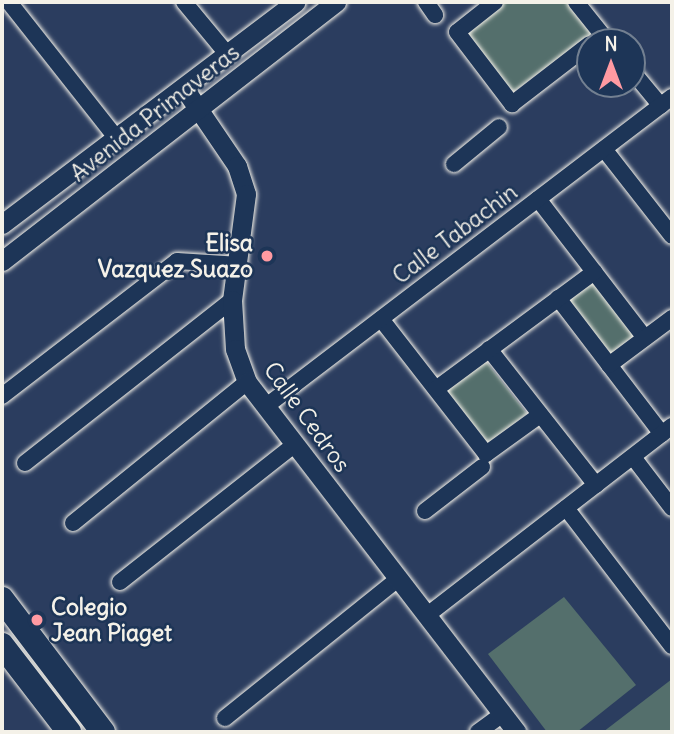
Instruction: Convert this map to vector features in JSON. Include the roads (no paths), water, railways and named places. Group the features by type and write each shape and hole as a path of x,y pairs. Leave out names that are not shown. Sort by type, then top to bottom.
{"main road":[{"path":"2,599 103,732"},
{"path":"2,645 69,732"}],"street":[{"path":"9,2 115,136"},
{"path":"184,2 228,55"},
{"name":"Avenida Primaveras","path":"2,224 115,136 184,88 296,2"},
{"name":"Avenida Primaveras","path":"2,261 200,111 336,2"},
{"path":"495,2 457,32 512,104 576,57"},
{"path":"576,2 591,28"},
{"path":"646,84 666,102"},
{"name":"Calle Cedros","path":"184,88 237,166 246,194 240,264 232,300 235,349 247,382 517,732"},
{"name":"Calle Tabachin","path":"265,407 666,102"},
{"path":"454,163 499,127"},
{"path":"604,149 666,217 672,236"},
{"path":"538,199 645,338"},
{"path":"2,396 177,261 240,264"},
{"path":"436,389 594,272"},
{"path":"426,616 667,430 609,365 558,298"},
{"path":"25,463 232,300"},
{"path":"609,365 672,318"},
{"path":"381,319 436,389 484,460"},
{"path":"489,349 596,485"},
{"path":"73,523 247,382"},
{"path":"425,512 540,415"},
{"path":"120,582 294,445"},
{"path":"633,457 672,508"},
{"path":"566,508 672,646"},
{"path":"225,718 398,579"},
{"path":"478,732 503,714"}],"place":[{"name":"Elisa Vazquez Suazo","path":"267,256"},
{"name":"Colegio Jean Piaget","path":"37,620"}]}
